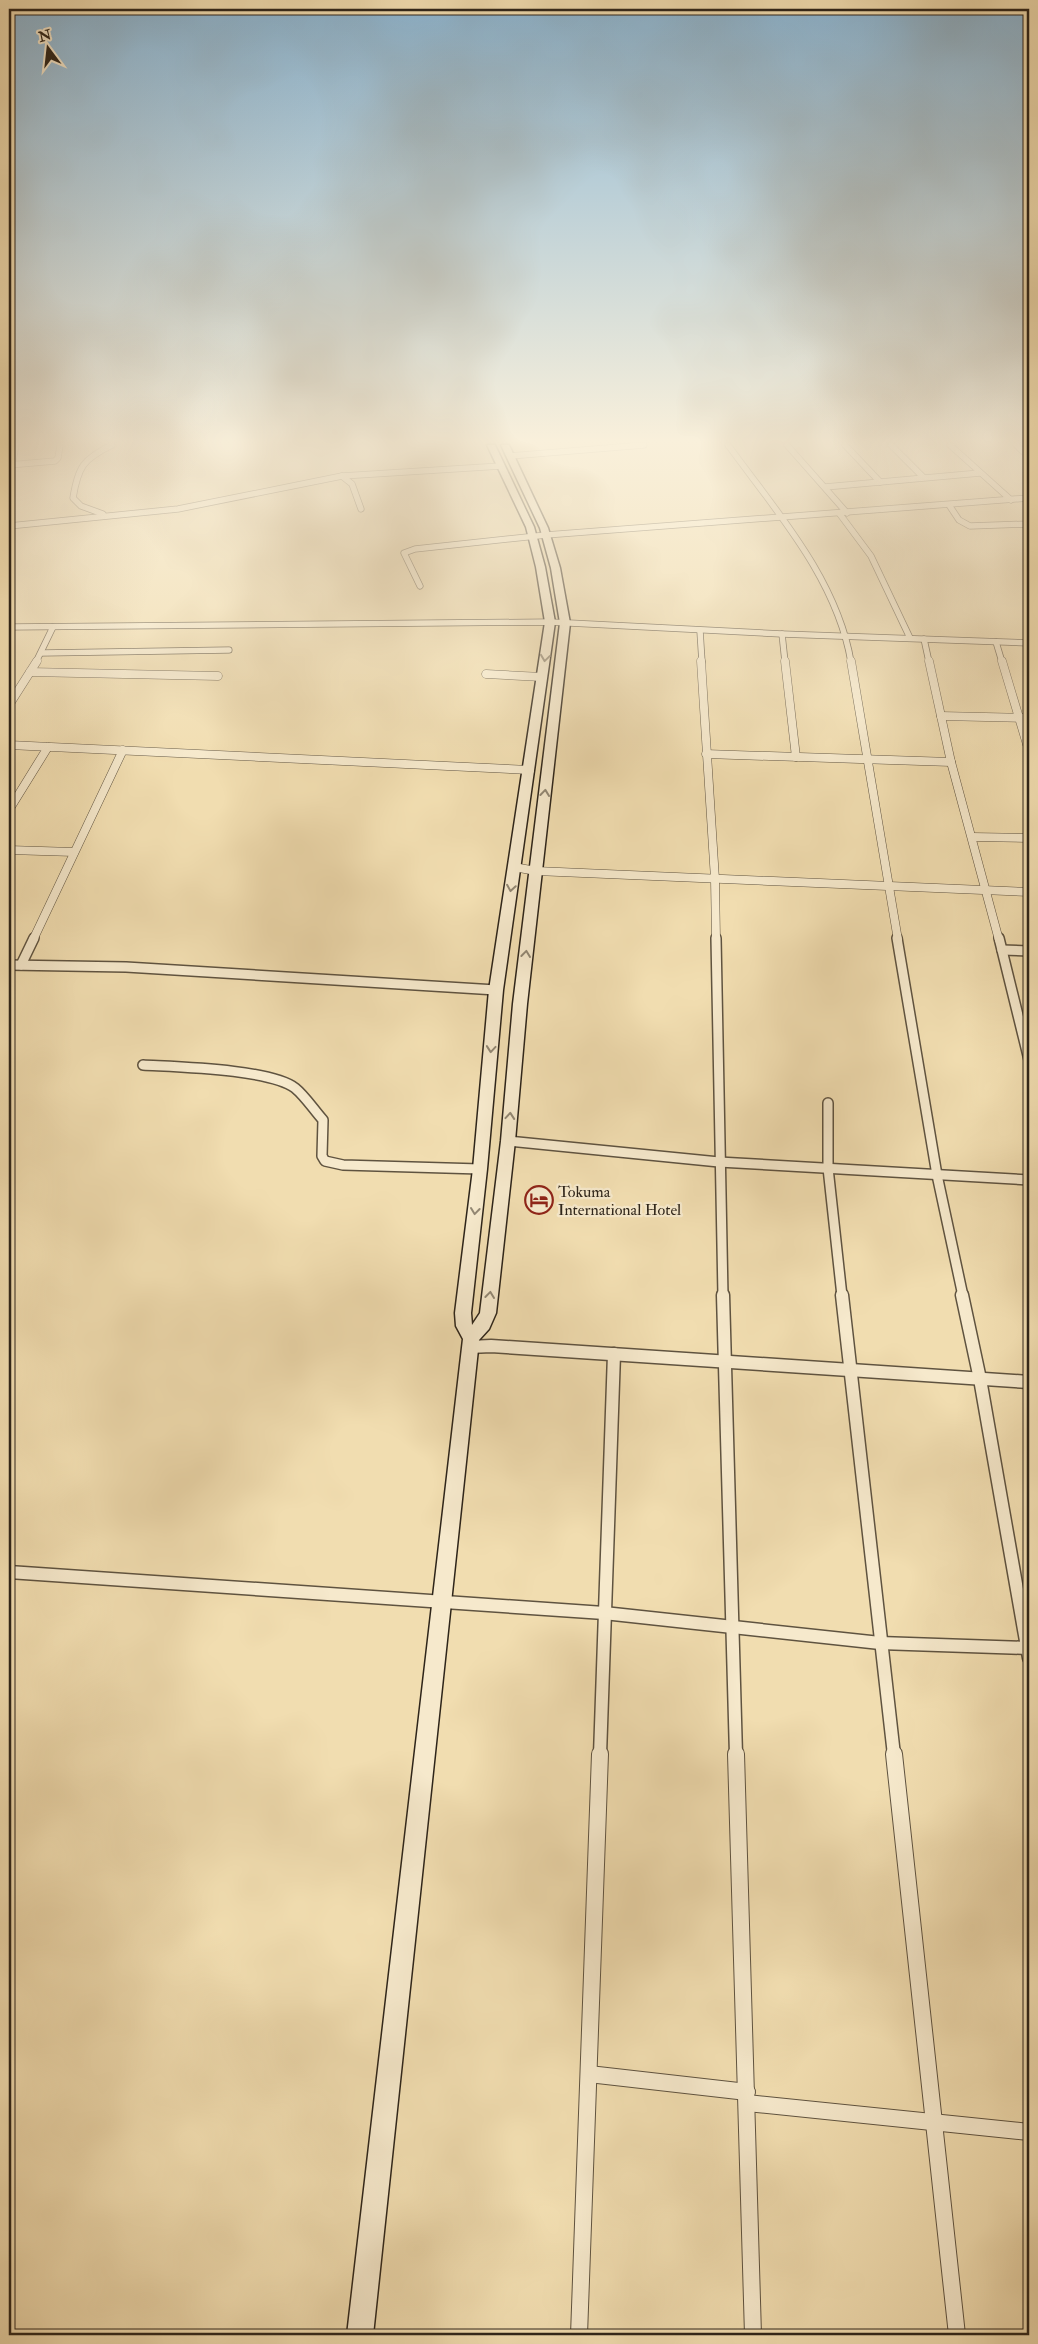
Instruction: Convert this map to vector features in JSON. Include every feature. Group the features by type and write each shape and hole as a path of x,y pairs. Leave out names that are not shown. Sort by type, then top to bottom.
{"main road":[{"path":"360,2335 444,1602 470,1342 464,1326 463,1312 480,1169 496,990 530,770 550,622 538,554"},
{"path":"470,1342 483,1324 488,1313 508,1141 520,1004 565,623 557,569 552,554"}],"street":[{"path":"404,554 420,586"},
{"path":"9,1572 604,1613 880,1643 1028,1653 980,1379 937,1175 847,636 831,597 805,554"},
{"path":"869,554 910,638"},
{"path":"9,627 550,622 700,631 1029,643"},
{"path":"9,705 42,653 53,627"},
{"path":"700,631 715,879 724,1363 753,2335"},
{"path":"782,634 796,757"},
{"path":"924,639 951,762 987,890 1029,1060"},
{"path":"996,642 1029,751"},
{"path":"42,653 229,650"},
{"path":"30,672 218,676"},
{"path":"486,674 542,677"},
{"path":"941,716 1029,718"},
{"path":"9,745 530,770"},
{"path":"9,810 48,747"},
{"path":"22,965 123,750"},
{"path":"706,754 951,762"},
{"path":"972,837 1029,838"},
{"path":"9,850 74,852"},
{"path":"514,867 536,871 1029,892"},
{"path":"1002,950 1029,952"},
{"path":"9,965 136,968 496,990"},
{"path":"143,1065 240,1072 283,1082 295,1088 323,1120 322,1156 325,1161 343,1165 480,1169"},
{"path":"828,1103 828,1168 880,1643 936,2122 957,2335"},
{"path":"508,1141 719,1162 1029,1180"},
{"path":"470,1342 491,1346 724,1363 1029,1382"},
{"path":"579,2335 614,1354"},
{"path":"589,2074 936,2122 1029,2132"}],"place":[{"name":"Tokuma International Hotel","path":"539,1200"}]}
